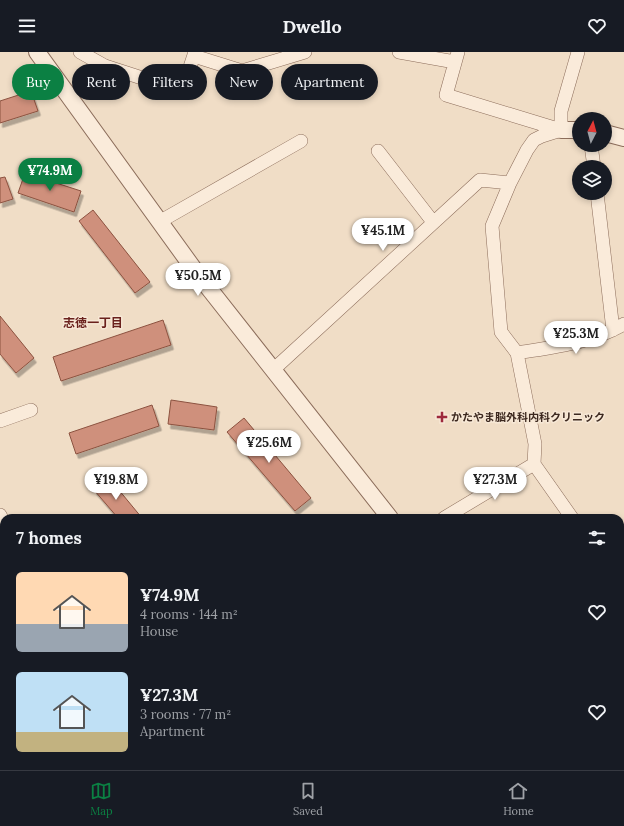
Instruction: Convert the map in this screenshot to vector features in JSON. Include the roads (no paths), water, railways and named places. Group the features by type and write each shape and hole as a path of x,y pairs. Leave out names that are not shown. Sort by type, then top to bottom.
{"street":[{"path":"37,52 196,272 387,514"},
{"path":"80,52 105,66 142,78 166,82 183,80 189,70 194,54 242,71 305,52"},
{"path":"399,52 457,57 446,95 561,130 572,130"},
{"path":"561,130 561,111 578,52"},
{"path":"561,130 534,140 527,150 510,183 492,226 501,332 517,353 535,444 534,464 569,514"},
{"path":"612,135 624,138"},
{"path":"159,222 301,141"},
{"path":"378,151 433,222"},
{"path":"273,370 480,180 510,183"},
{"path":"517,353 576,343 618,327 598,200"},
{"path":"0,421 31,410"},
{"path":"451,514 534,464"}],"place":[{"name":"かたやま脳外科内科クリニック","path":"442,417"}],"district":[{"name":"志徳一丁目","path":"93,323"}]}
